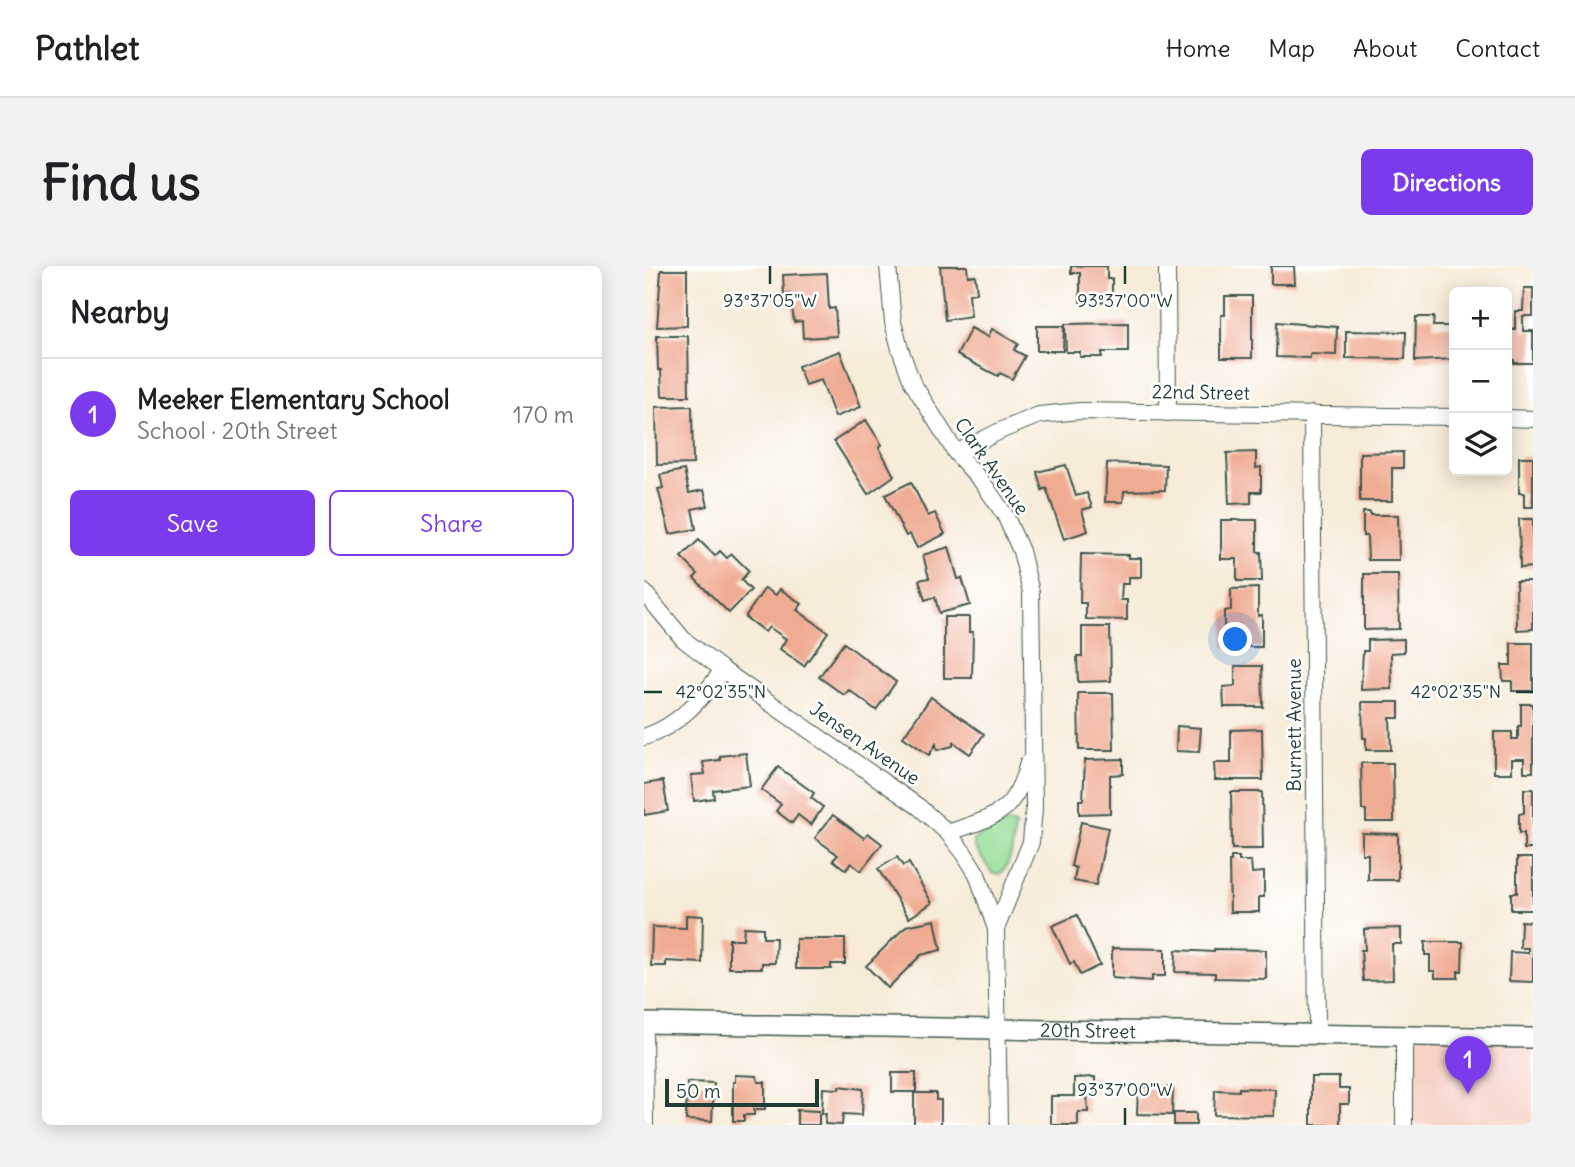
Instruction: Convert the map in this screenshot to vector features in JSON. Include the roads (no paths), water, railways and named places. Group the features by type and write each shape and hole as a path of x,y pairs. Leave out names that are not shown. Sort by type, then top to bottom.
{"street":[{"name":"Clark Avenue","path":"888,266 893,322 912,382 956,453 983,483 1005,515 1021,551 1031,592 1035,740 1031,842 996,929 999,1125"},
{"path":"1167,266 1168,413"},
{"name":"22nd Street","path":"956,453 1039,415 1080,411 1449,417"},
{"name":"Burnett Avenue","path":"1312,414 1317,1035"},
{"path":"1512,418 1533,419"},
{"name":"Jensen Avenue","path":"644,592 683,639 919,807 948,833 977,874 996,929"},
{"path":"644,737 673,723 690,710 723,670"},
{"name":"Clark Avenue","path":"948,833 994,817 1012,803 1024,778 1035,740"},
{"path":"644,1023 645,1125"},
{"name":"20th Street","path":"644,1023 1533,1038"},
{"path":"1404,1036 1404,1125"}],"place":[{"name":"Meeker Elementary School","path":"1468,1094"}]}
